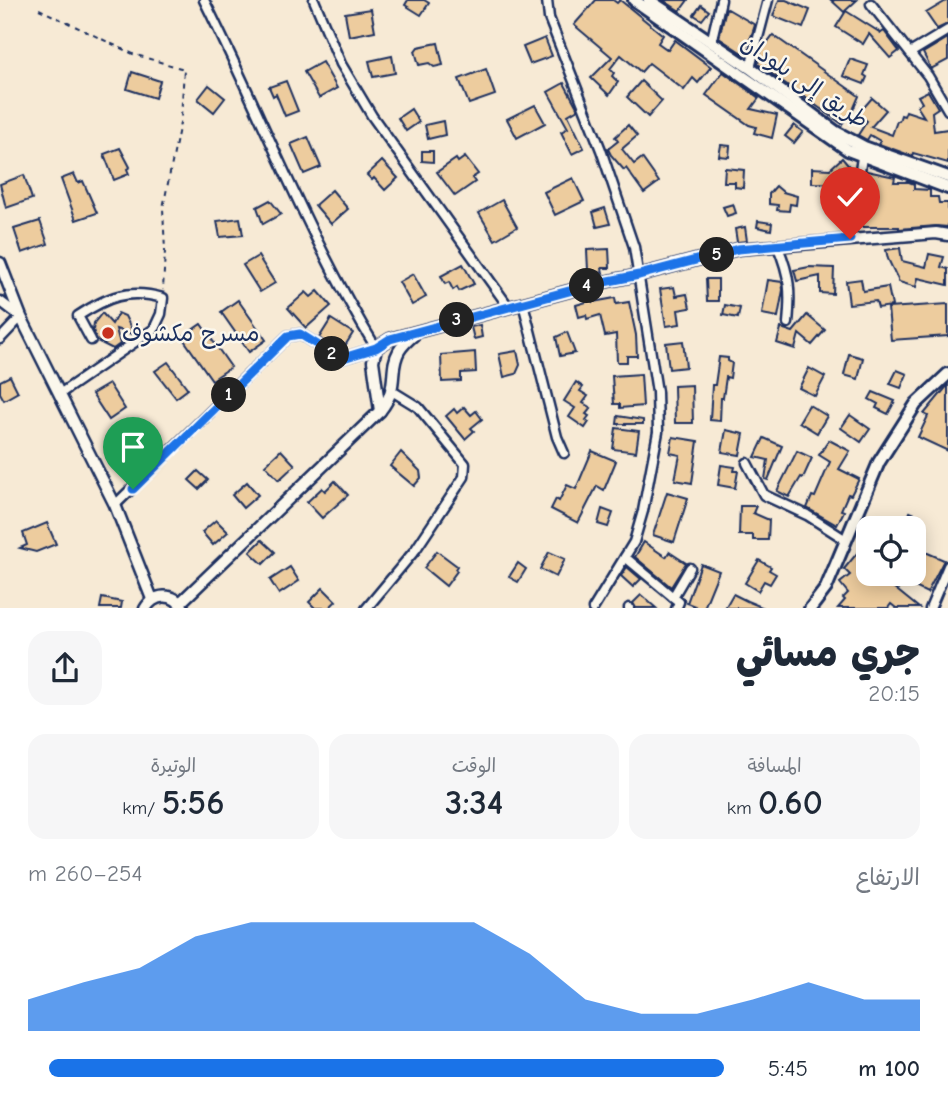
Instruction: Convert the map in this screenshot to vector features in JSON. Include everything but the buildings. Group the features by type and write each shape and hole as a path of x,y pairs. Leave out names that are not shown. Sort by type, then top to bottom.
{"main road":[{"path":"634,0 848,150 948,188"},
{"name":"طريق إلى بلودان","path":"649,0 846,137 897,161 948,177"},
{"path":"810,608 826,588 879,462 916,404 948,374"}],"street":[{"path":"204,0 279,164 349,304 376,348 373,361 380,411"},
{"path":"314,0 341,64 372,116 508,306"},
{"path":"547,0 549,18 601,150 634,247 657,392 658,432 643,511 634,542 593,608"},
{"path":"711,43 721,0"},
{"path":"750,68 768,0"},
{"path":"871,5 928,76 948,110"},
{"path":"909,53 948,30"},
{"path":"850,239 862,157"},
{"path":"115,506 288,336 300,334 340,359 376,348 390,339 508,306 738,249 936,233 948,235"},
{"path":"778,247 788,270 791,291 788,323"},
{"path":"0,263 22,317 115,506 152,599"},
{"path":"61,393 154,329 161,314 163,298 129,293 102,300 78,316 91,340"},
{"path":"0,301 22,317"},
{"path":"523,303 557,437 564,453"},
{"path":"0,339 22,317"},
{"path":"145,608 152,599 167,596 181,606 380,411 392,391 397,353 418,332"},
{"path":"366,608 416,549 464,477 466,464 418,407 392,391"},
{"path":"747,463 764,495 807,515 846,540"},
{"path":"625,557 673,597 678,602 676,608"},
{"path":"930,608 946,580 948,566"},
{"path":"673,597 690,568"}],"path":[{"path":"39,9 132,54 184,69 181,118 163,208 163,298"}],"place":[{"name":"مسرح مكشوف","path":"108,333"}],"route":[{"path":"133,489 288,336 300,334 340,359 376,348 390,339 508,306 738,249 850,239"}]}
